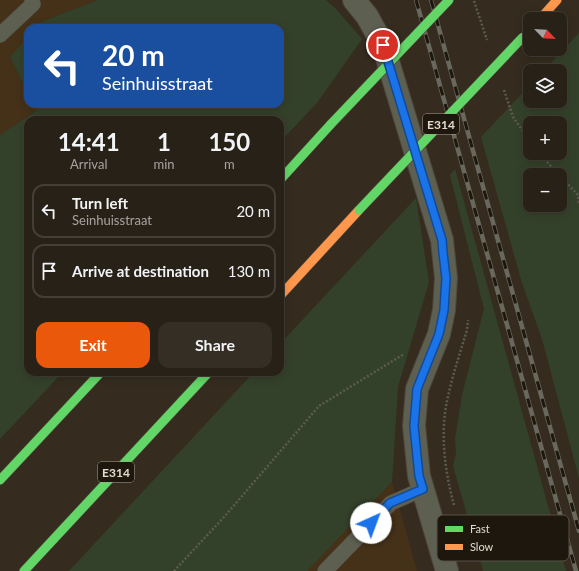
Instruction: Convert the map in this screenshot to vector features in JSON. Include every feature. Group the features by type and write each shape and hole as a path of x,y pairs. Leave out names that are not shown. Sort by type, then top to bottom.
{"highway":[{"path":"284,176 449,0"},
{"path":"546,12 557,0"},
{"name":"E314","path":"284,292 523,37"},
{"path":"0,480 97,376"},
{"name":"E314","path":"24,571 205,376"}],"street":[{"path":"354,0 367,16 383,45 442,240 446,278 444,310 439,334 417,389 414,426 419,476 437,539"},
{"path":"443,561 446,571"}],"lane":[{"path":"0,34 33,4 32,0"},
{"path":"325,571 390,503 423,489"}],"path":[{"path":"513,117 523,131"},
{"path":"545,160 553,168"},
{"path":"567,183 578,194 579,204"},
{"path":"174,571 225,516 319,406 407,353"}],"shaded area":[{"path":"0,0 98,0 43,21 40,24 24,24 24,42 10,58 24,86 24,108 35,108 36,111 28,116 24,116 24,119 0,135"},
{"path":"392,482 417,571 306,571"}],"green space":[{"path":"98,0 326,0 362,39 317,103 284,138 284,116 28,116 36,111 35,108 284,108 284,24 40,24 43,21"},
{"path":"579,33 579,478 542,339 522,283 481,137 523,92 523,108 567,108 567,64 550,64 557,56 567,56 567,46"},
{"path":"24,41 24,86 10,57"},
{"path":"24,119 24,376 59,376 0,439 0,135"},
{"path":"455,169 551,515 467,515 453,466 456,454 455,439 462,395 484,309 450,175"},
{"path":"416,198 429,282 398,387 392,482 307,571 69,571 250,376 284,376 284,340"},
{"path":"480,561 563,561 566,571 483,571"}],"railway":[{"path":"416,0 560,515"},
{"path":"431,0 579,531"},
{"path":"569,546 576,571"}],"traffic: fast":[{"path":"331,124 449,0"},
{"path":"359,210 523,37"},
{"path":"284,176 331,124"},
{"path":"0,480 97,376"},
{"path":"24,571 205,376"}],"traffic: slow":[{"path":"546,12 557,0"},
{"path":"284,292 359,210"}],"route":[{"path":"371,523 390,503 423,489 419,476 414,426 417,389 439,334 444,310 446,278 442,240 383,45"}]}
